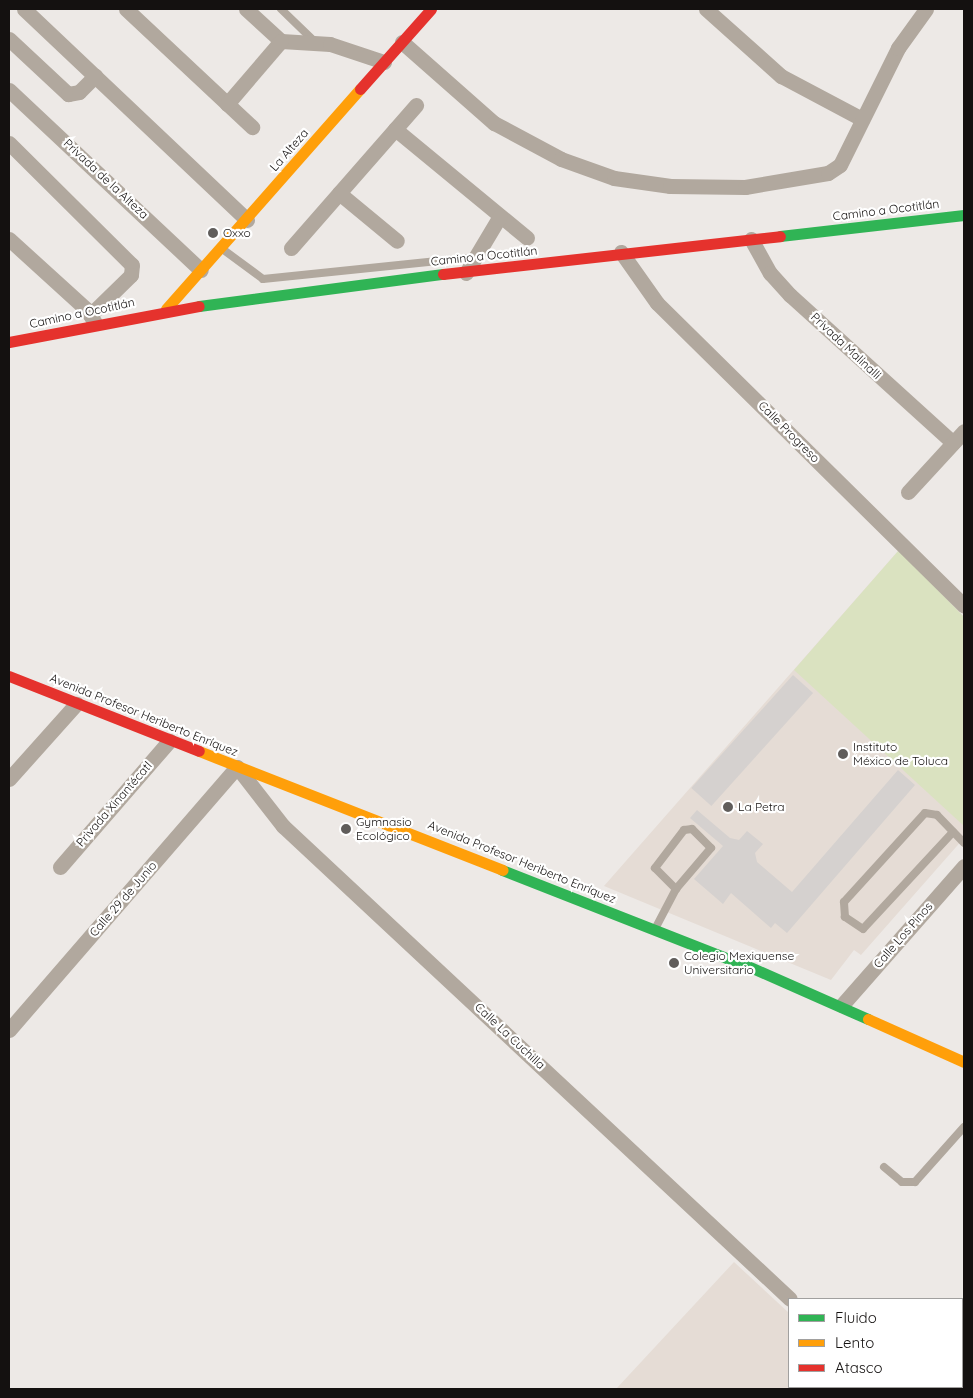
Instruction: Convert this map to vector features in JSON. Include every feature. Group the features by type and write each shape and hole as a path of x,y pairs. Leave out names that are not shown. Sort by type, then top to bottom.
{"main road":[{"name":"La Alteza","path":"166,310 431,9"},
{"name":"Camino a Ocotitlán","path":"9,342 93,320 166,310 620,252 964,215"},
{"name":"Avenida Profesor Heriberto Enríquez","path":"9,676 169,741 655,929 842,1005 964,1062"}],"street":[{"path":"24,9 247,220"},
{"path":"126,9 252,127"},
{"path":"246,9 281,41 315,42 384,62"},
{"path":"706,9 781,76 862,119"},
{"path":"402,42 494,123 544,151 614,178 670,186 745,187 828,173 845,160 862,119 902,41 926,9"},
{"path":"9,39 68,94 78,92 95,76"},
{"path":"227,104 281,41"},
{"name":"Privada de la Alteza","path":"9,90 202,270"},
{"path":"291,248 416,104"},
{"path":"395,128 527,238"},
{"path":"9,143 132,265 131,275 93,320 9,239"},
{"path":"339,193 397,241"},
{"path":"466,273 500,216"},
{"name":"Privada Malinalli","path":"751,239 770,273 790,295 953,443"},
{"name":"Calle Progreso","path":"620,252 658,303 964,606"},
{"path":"908,492 964,430"},
{"path":"9,779 76,704"},
{"name":"Privada Xinantécatl","path":"60,868 169,741"},
{"name":"Calle 29 de Junio","path":"9,1030 237,767"},
{"name":"Calle La Cuchilla","path":"237,767 283,826 789,1298"},
{"name":"Calle Los Pinos","path":"842,1005 964,866"}],"lane":[{"path":"281,9 315,42"},
{"path":"221,248 263,279 477,257"},
{"path":"953,832 863,929 845,917 844,902 921,816 932,813 953,832 964,842"},
{"path":"655,929 676,890 712,847 692,829 684,830 655,868 676,890"},
{"path":"884,1167 902,1182 915,1182 964,1127"}],"shaded area":[{"name":"Instituto México de Toluca","path":"899,550 964,617 964,838 861,955 854,950 831,980 604,886"},
{"path":"734,1262 788,1312 788,1388 872,1389 616,1389"}],"green space":[{"path":"899,550 964,617 964,826 794,670"}],"building":[{"path":"793,675 813,693 711,806 691,788"},
{"path":"898,770 915,785 787,933 775,923 771,928 731,893 723,904 694,879 723,846 690,818 697,810 730,838 739,840 747,831 763,844 755,853 757,862 792,892"}],"traffic: fast":[{"path":"780,236 964,215"},
{"path":"199,306 443,274"},
{"path":"502,870 750,967 868,1019"}],"traffic: slow":[{"path":"166,309 360,89"},
{"path":"199,751 502,870"},
{"path":"868,1019 964,1062"}],"traffic: jam":[{"path":"360,89 431,9"},
{"path":"443,274 780,236"},
{"path":"9,342 199,306"},
{"path":"9,676 199,751"}],"place":[{"name":"Oxxo","path":"213,233"},
{"name":"Instituto México de Toluca","path":"843,754"},
{"name":"La Petra","path":"728,807"},
{"name":"Gymnasio Ecológico","path":"346,829"},
{"name":"Colegio Mexiquense Universitario","path":"674,963"}]}
